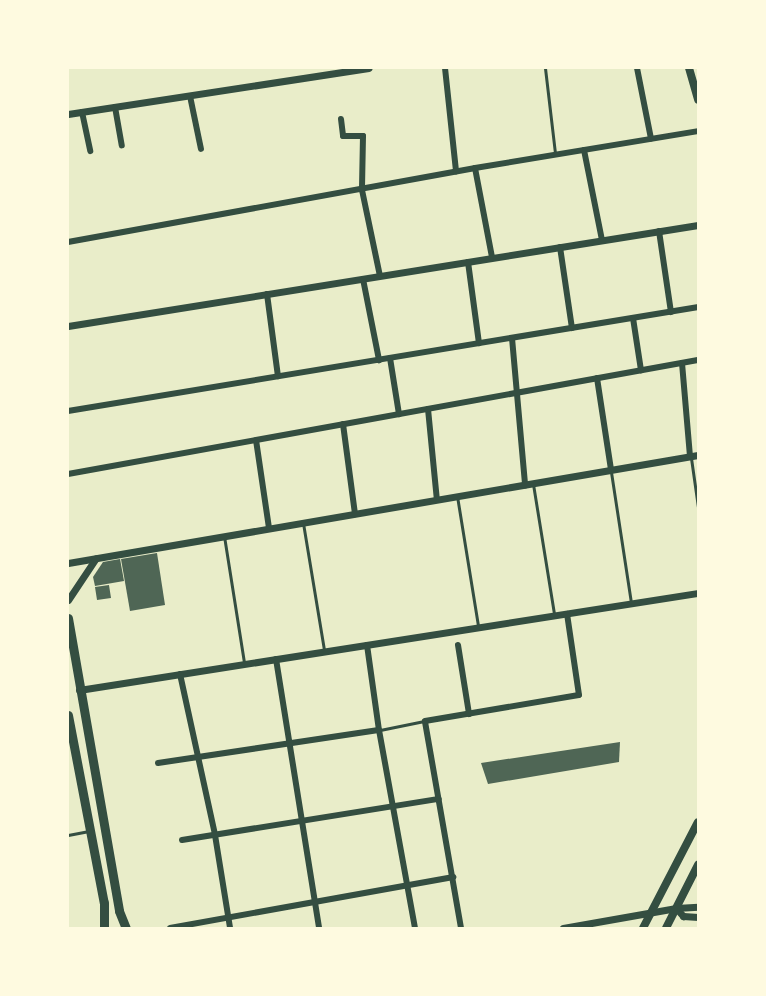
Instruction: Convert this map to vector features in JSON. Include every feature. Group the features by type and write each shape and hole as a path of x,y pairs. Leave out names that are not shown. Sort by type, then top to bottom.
{"main road":[{"path":"689,68 699,100"},
{"path":"68,618 119,911 126,928"},
{"path":"68,715 104,903 104,928"},
{"path":"643,928 699,822"},
{"path":"666,928 696,869"}],"street":[{"path":"68,114 369,68"},
{"path":"445,68 456,171"},
{"path":"637,68 651,139"},
{"path":"190,96 201,149"},
{"path":"115,107 122,145"},
{"path":"82,112 90,151"},
{"path":"341,118 343,136 363,136 362,190 380,276"},
{"path":"68,242 456,171 699,131"},
{"path":"584,150 603,240"},
{"path":"475,168 492,257"},
{"path":"68,326 699,225"},
{"path":"660,231 671,312"},
{"path":"560,247 572,328"},
{"path":"468,262 479,343"},
{"path":"363,279 380,360"},
{"path":"267,294 278,376"},
{"path":"68,411 699,307"},
{"path":"633,318 641,370"},
{"path":"512,338 529,484"},
{"path":"390,358 399,414"},
{"path":"68,474 699,360"},
{"path":"682,363 690,457"},
{"path":"597,378 611,470"},
{"path":"428,409 437,500"},
{"path":"342,424 355,514"},
{"path":"256,440 269,528"},
{"path":"68,562 699,455"},
{"path":"68,600 96,558"},
{"path":"79,690 699,593"},
{"path":"461,928 425,721 579,695 567,614"},
{"path":"367,645 379,730 415,928"},
{"path":"458,645 469,714"},
{"path":"276,659 320,928"},
{"path":"180,674 215,835 230,928"},
{"path":"158,763 379,730"},
{"path":"182,840 439,800"},
{"path":"696,869 699,882"},
{"path":"170,928 453,877"},
{"path":"563,928 676,908 699,907"},
{"path":"676,908 684,916 699,917"}],"lane":[{"path":"545,68 555,155"},
{"path":"690,457 699,507"},
{"path":"611,470 631,603"},
{"path":"529,484 555,616"},
{"path":"457,496 478,627"},
{"path":"303,522 324,652"},
{"path":"224,536 244,664"},
{"path":"379,730 425,721"},
{"path":"68,835 90,831"}],"building":[{"path":"157,553 165,605 130,611 121,559"},
{"path":"120,559 124,581 95,586 93,577 103,562"},
{"path":"109,585 111,598 97,600 95,587"},
{"path":"620,742 619,762 488,784 481,763"}]}
